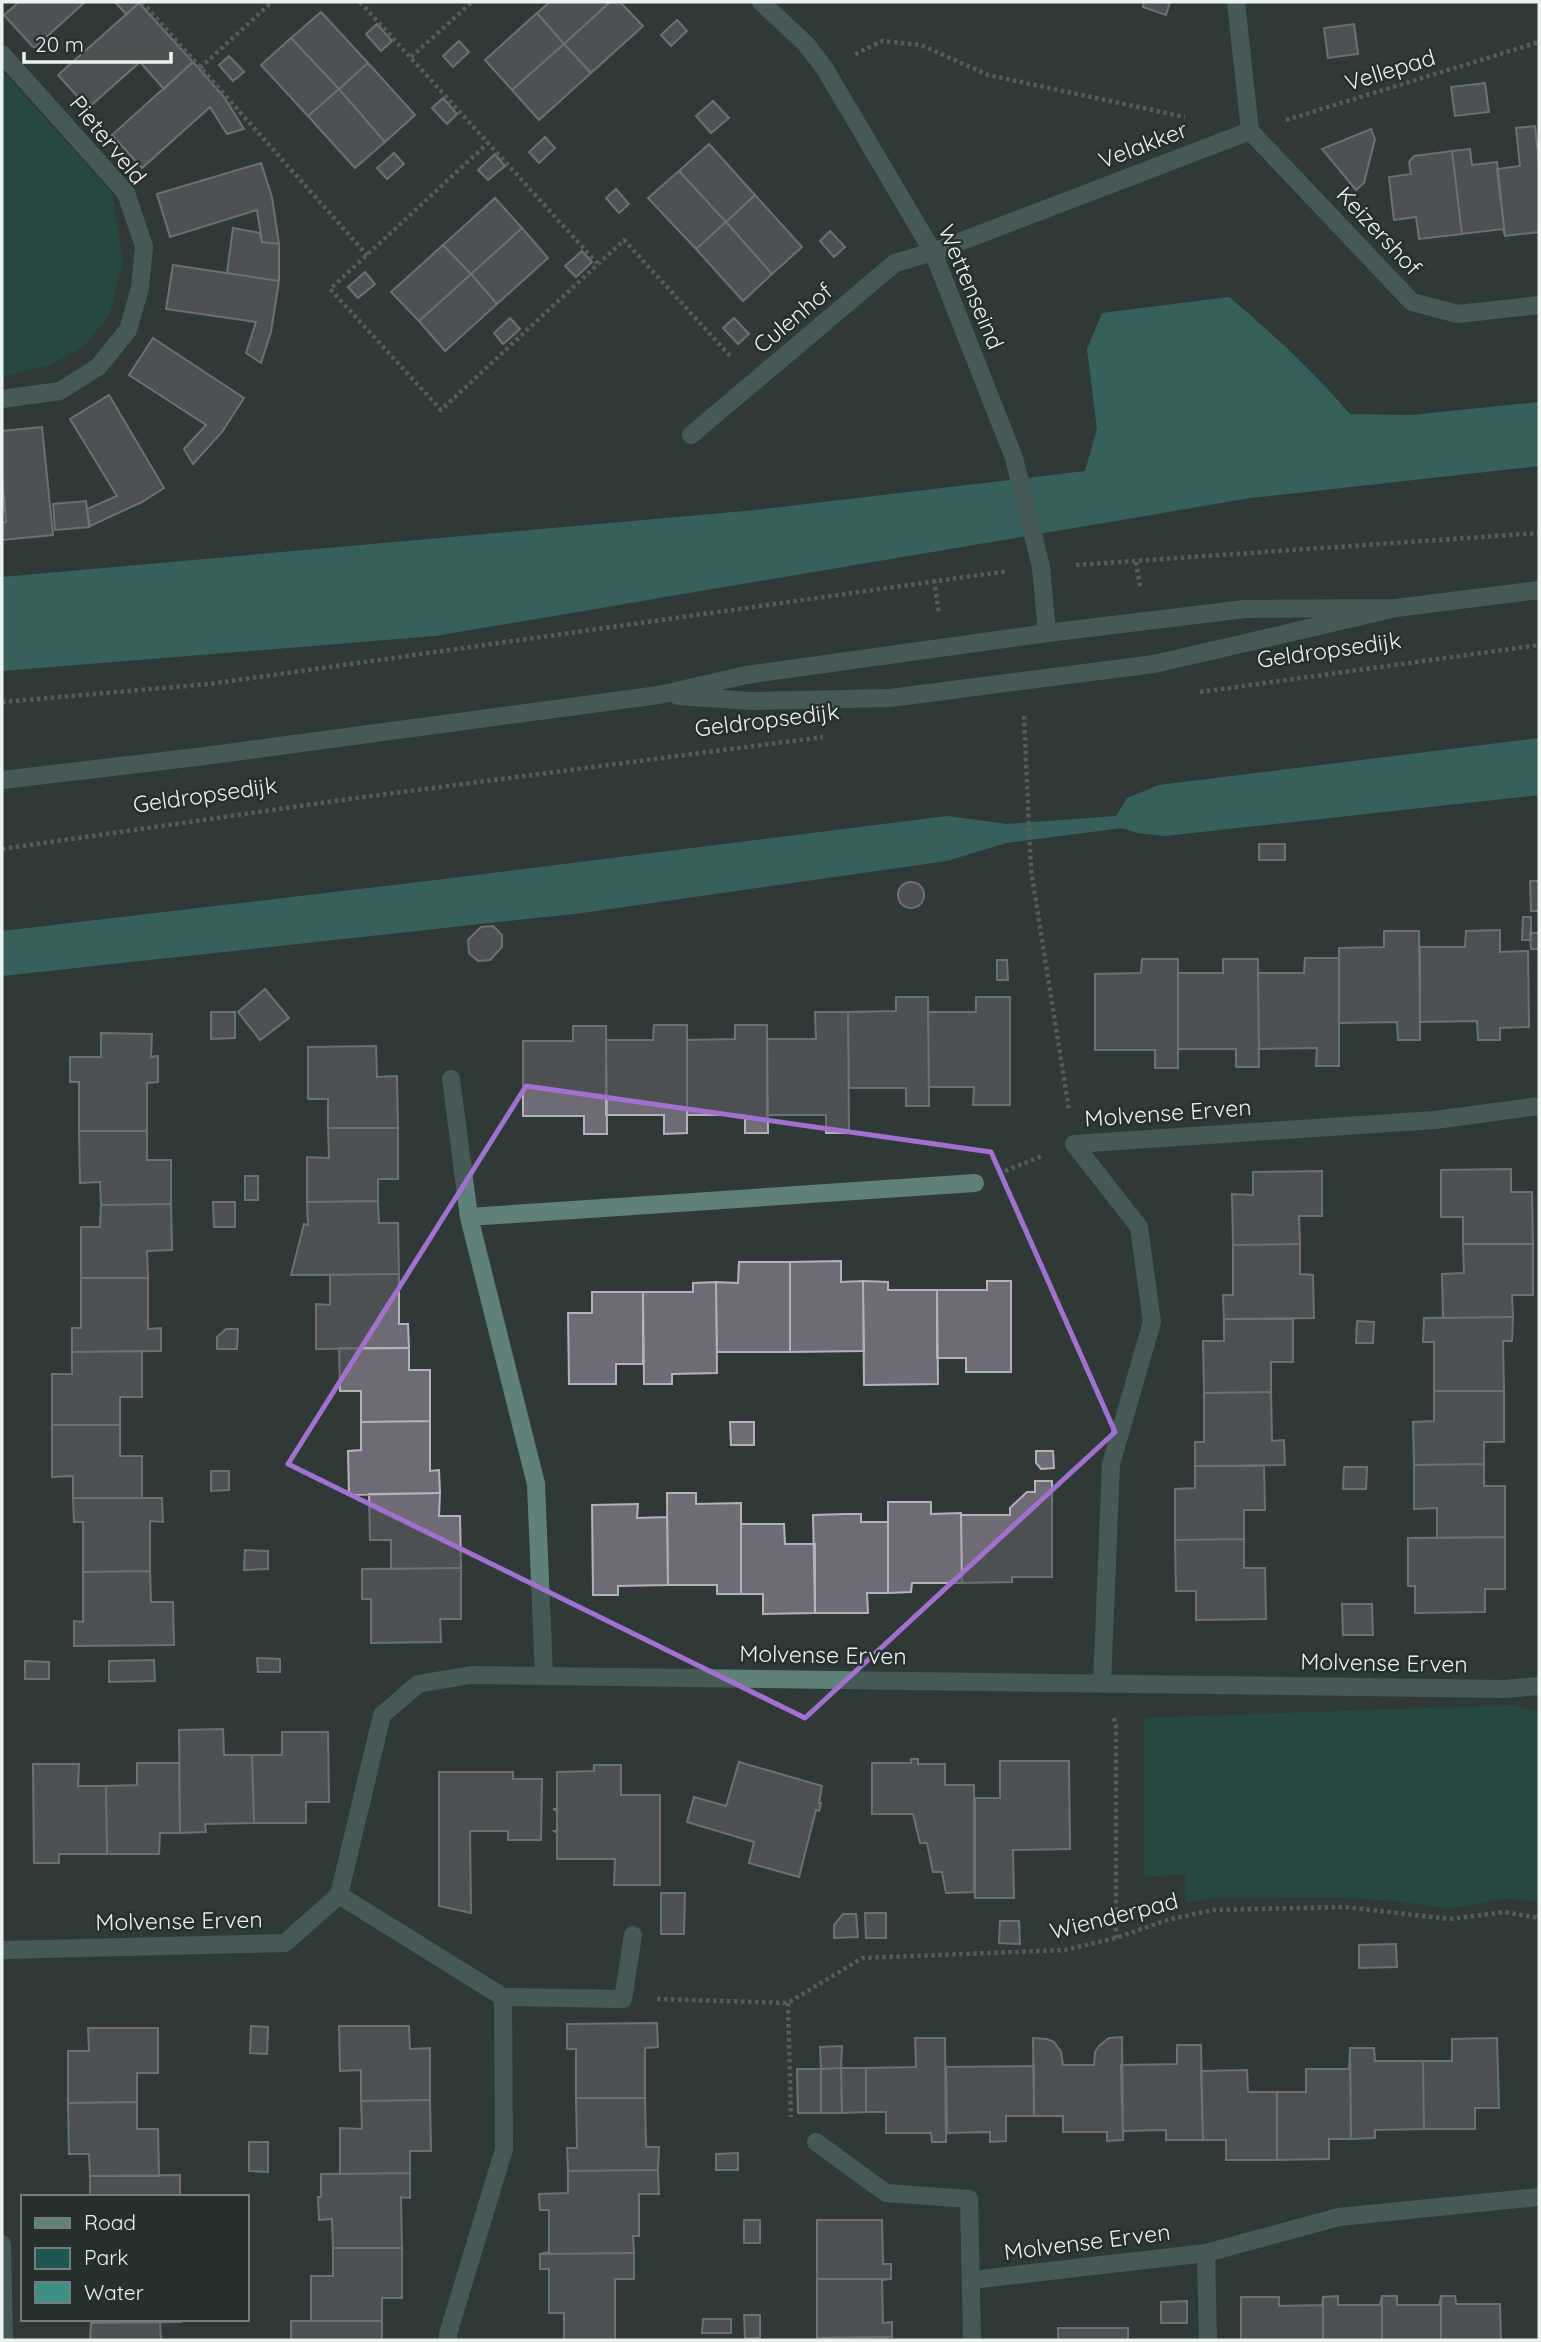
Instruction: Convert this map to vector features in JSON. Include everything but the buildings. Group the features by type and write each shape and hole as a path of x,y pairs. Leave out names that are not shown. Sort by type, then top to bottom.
{"street":[{"name":"Wettenseind","path":"761,2 806,44 825,69 933,252 1014,458 1041,567 1047,633"},
{"path":"1236,2 1250,131"},
{"name":"Pieterveld","path":"2,54 125,193 144,246 140,288 128,330 98,367 60,391 2,399"},
{"name":"Velakker","path":"933,252 1250,131"},
{"name":"Keizershof","path":"1250,131 1412,302 1458,314 1539,305"},
{"name":"Culenhof","path":"691,435 895,263 933,252"},
{"name":"Geldropsedijk","path":"659,695 751,701 890,698 1154,664 1396,608 1539,590"},
{"name":"Geldropsedijk","path":"2,780 205,756 659,695 746,675 1047,633 1245,609 1396,608"},
{"path":"451,1079 469,1217 536,1484 544,1676"},
{"name":"Molvense Erven","path":"1074,1143 1435,1120 1539,1106"},
{"name":"Molvense Erven","path":"1074,1143 1139,1227 1152,1322 1111,1464 1102,1684"},
{"path":"469,1217 975,1182"},
{"name":"Molvense Erven","path":"2,1950 285,1943 339,1895 382,1715 418,1684 471,1675 1505,1689 1539,1686"},
{"path":"339,1895 503,1997 623,1998 633,1935"},
{"path":"448,2340 504,2149 503,1997"},
{"name":"Molvense Erven","path":"816,2142 886,2193 969,2199 972,2340"},
{"name":"Molvense Erven","path":"972,2280 1206,2253 1339,2217 1539,2197"},
{"path":"2,2244 4,2340"},
{"path":"1206,2253 1208,2340"}],"path":[{"path":"142,2 367,255"},
{"path":"200,68 272,2"},
{"path":"360,2 597,263"},
{"path":"411,57 472,2"},
{"path":"825,69 882,41 921,46 988,75 1250,131"},
{"name":"Vellepad","path":"1250,131 1539,42"},
{"path":"489,142 330,289 440,410 624,240 755,383"},
{"path":"2,702 209,684 1041,567 1539,533"},
{"name":"Geldropsedijk","path":"1197,692 1539,645"},
{"path":"975,1182 1074,1143 1031,870 1023,712"},
{"name":"Geldropsedijk","path":"2,849 341,800 831,736"},
{"path":"1102,1684 1116,1726 1116,1938"},
{"name":"Wienderpad","path":"788,2003 862,1958 1065,1951 1116,1938 1167,1920 1213,1910 1345,1907 1450,1919 1504,1912 1539,1918"},
{"path":"623,1998 788,2003 791,2122 816,2142"}],"highlighted area":[{"path":"526,1086 991,1152 1115,1432 805,1718 288,1464"}],"green space":[{"path":"2,71 112,193 123,260 110,314 86,344 53,364 2,377"},
{"path":"1514,1705 1539,1713 1539,1902 1506,1898 1449,1909 1342,1897 1213,1898 1185,1903 1186,1874 1144,1877 1144,1718"}],"water":[{"path":"1229,297 1292,353 1350,414 1411,415 1539,402 1539,466 1251,498 435,636 2,671 2,577 756,510 1085,471 1097,429 1087,349 1102,313"},
{"path":"1539,738 1539,795 1165,836 1137,833 1122,828 1006,843 947,861 582,913 2,976 2,931 947,816 1007,824 1116,816 1127,798 1159,785"}]}
